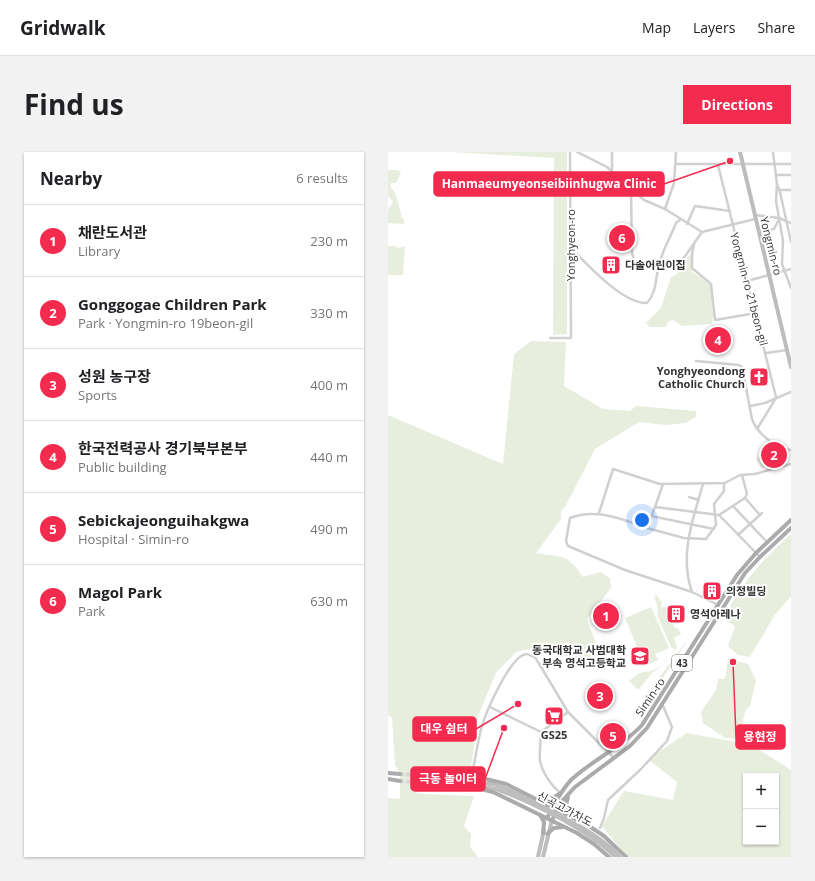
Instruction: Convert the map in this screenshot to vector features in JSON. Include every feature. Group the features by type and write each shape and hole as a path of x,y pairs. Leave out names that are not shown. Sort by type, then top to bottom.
{"main road":[{"name":"Simin-ro","path":"549,819 555,809 561,793 575,777 632,735 647,718 741,570 767,542 791,520"},
{"name":"Simin-ro","path":"555,809 573,789 642,735 663,706 742,578 760,557 791,528"},
{"path":"388,773 400,774"},
{"path":"415,775 496,780 510,785 574,818 604,836 626,857"},
{"path":"388,779 400,781"},
{"path":"415,782 429,782 485,789 567,828 594,844 609,857"},
{"path":"573,789 565,804 568,813 574,818"},
{"path":"537,799 548,800 561,793"},
{"path":"529,809 544,820 545,833 555,828 567,828"}],"street":[{"name":"Yonghyeon-ro","path":"550,338 571,338 570,152"},
{"path":"577,152 612,170 644,200 665,209 702,232 732,225 754,217 779,218 791,223"},
{"path":"612,152 612,170"},
{"path":"665,209 673,190 676,152"},
{"name":"Yongmin-ro","path":"740,152 754,217 791,367"},
{"path":"773,152 778,190 791,242"},
{"path":"676,164 791,164"},
{"name":"Yongmin-ro 21beon-gil","path":"718,165 776,397"},
{"path":"776,175 791,175"},
{"path":"632,190 632,252 634,265"},
{"path":"778,190 791,190"},
{"path":"778,190 776,201 783,241 783,271 791,288"},
{"path":"687,224 695,206 730,211"},
{"path":"758,232 774,229 779,218"},
{"path":"571,248 612,287 628,297 647,303 658,279 660,258 676,223 681,219"},
{"path":"673,270 702,232"},
{"path":"694,244 692,268 711,284 715,320 756,313"},
{"path":"747,281 791,269"},
{"path":"766,353 787,350"},
{"path":"696,361 739,364 742,367 752,419 757,429 775,444 791,450"},
{"path":"750,406 765,403 776,397 791,392"},
{"path":"757,429 776,397"},
{"path":"599,513 613,469 663,484 704,484 724,483 742,475 761,472 791,464"},
{"path":"655,507 719,515 745,498 747,494 742,475"},
{"path":"718,605 692,592 625,570 568,546 566,541 570,518 591,513 599,513 646,528 689,538 706,539 714,530 716,522 714,504 724,491 724,483"},
{"path":"646,528 663,484"},
{"path":"692,592 686,562 692,524 704,484"},
{"path":"689,497 699,500"},
{"path":"738,535 761,514 745,498"},
{"path":"733,506 767,542"},
{"path":"719,515 760,557"},
{"path":"651,516 714,530"},
{"path":"473,769 481,728 490,707 512,664 520,656 526,654 535,658 568,712 592,737 610,752 614,758"},
{"path":"600,828 608,800 641,769 667,741 672,727 663,706"},
{"path":"490,707 541,732"},
{"path":"541,732 568,712"},
{"path":"541,732 540,761 546,774 556,789 561,793"},
{"path":"446,778 496,787"},
{"path":"429,782 452,782 496,787"},
{"name":"신곡고가차도","path":"496,787 583,832 603,845 615,857"},
{"name":"신곡고가차도","path":"496,787 585,829 605,843 620,857"},
{"name":"Simin-ro","path":"538,857 549,819"},
{"name":"Simin-ro","path":"543,857 545,833"}],"green space":[{"path":"451,152 567,152 567,334 554,335 553,333 554,158"},
{"path":"388,170 398,170 401,173 396,183 391,183 390,186 397,197 402,218 404,219 404,224 388,223 388,210 393,202 388,195"},
{"path":"616,228 628,228 629,251 618,251 616,248"},
{"path":"388,246 396,246 397,248 405,246 403,275 388,275"},
{"path":"691,253 692,272 711,285 713,316 712,324 682,326 673,320 668,322 666,327 650,327 646,323 661,308 671,277 677,274"},
{"path":"531,341 566,342 564,386 603,409 630,411 636,406 696,411 696,417 685,423 666,425 639,422 595,449 565,507 561,510 561,519 536,553 558,556 568,560 583,577 600,572 610,578 611,588 587,619 606,671 540,647 516,652 496,673 478,716 471,768 415,766 414,792 423,794 474,796 464,826 471,834 470,847 478,857 388,857 388,798 400,799 400,773 395,765 392,718 388,715 388,415 503,464 514,354"},
{"path":"771,444 789,452 787,460 762,468 756,459"},
{"path":"791,534 791,596 774,616 750,657 738,655 728,646 735,626 723,619 737,594 761,563"},
{"path":"654,592 662,602 661,607 670,607 667,610 675,628 678,628 681,634 674,638 677,648 675,650 671,647 658,617 657,605 654,598 656,596"},
{"path":"651,607 669,648 655,654 658,660 645,666 625,618"},
{"path":"686,643 647,702 645,697"},
{"path":"728,659 748,664 756,680 750,706 746,709 738,739 725,738 703,723 701,712 716,690 718,679 725,679"},
{"path":"666,664 653,672 639,689 637,689 629,681 639,673 652,671"},
{"path":"687,733 752,745 791,770 791,857 627,857 602,826 624,791 673,800 677,782 648,759"}],"tunnel":[{"path":"400,774 415,775"},
{"path":"400,781 415,782"}],"place":[{"name":"Hanmaeumyeonseibiinhugwa Clinic","path":"730,161"},
{"name":"Magol Park","path":"622,238"},
{"name":"다솔어린이집","path":"611,265"},
{"name":"한국전력공사 경기북부본부","path":"718,340"},
{"name":"Yonghyeondong Catholic Church","path":"759,377"},
{"name":"Gonggogae Children Park","path":"774,455"},
{"name":"의정빌딩","path":"712,591"},
{"name":"영석아레나","path":"676,614"},
{"name":"채란도서관","path":"606,616"},
{"name":"동국대학교 사범대학 부속 영석고등학교","path":"640,656"},
{"name":"용현정","path":"733,662"},
{"name":"성원 농구장","path":"600,696"},
{"name":"대우 쉼터","path":"518,704"},
{"name":"GS25","path":"554,716"},
{"name":"극동 놀이터","path":"504,728"},
{"name":"Sebickajeonguihakgwa","path":"613,736"}]}
